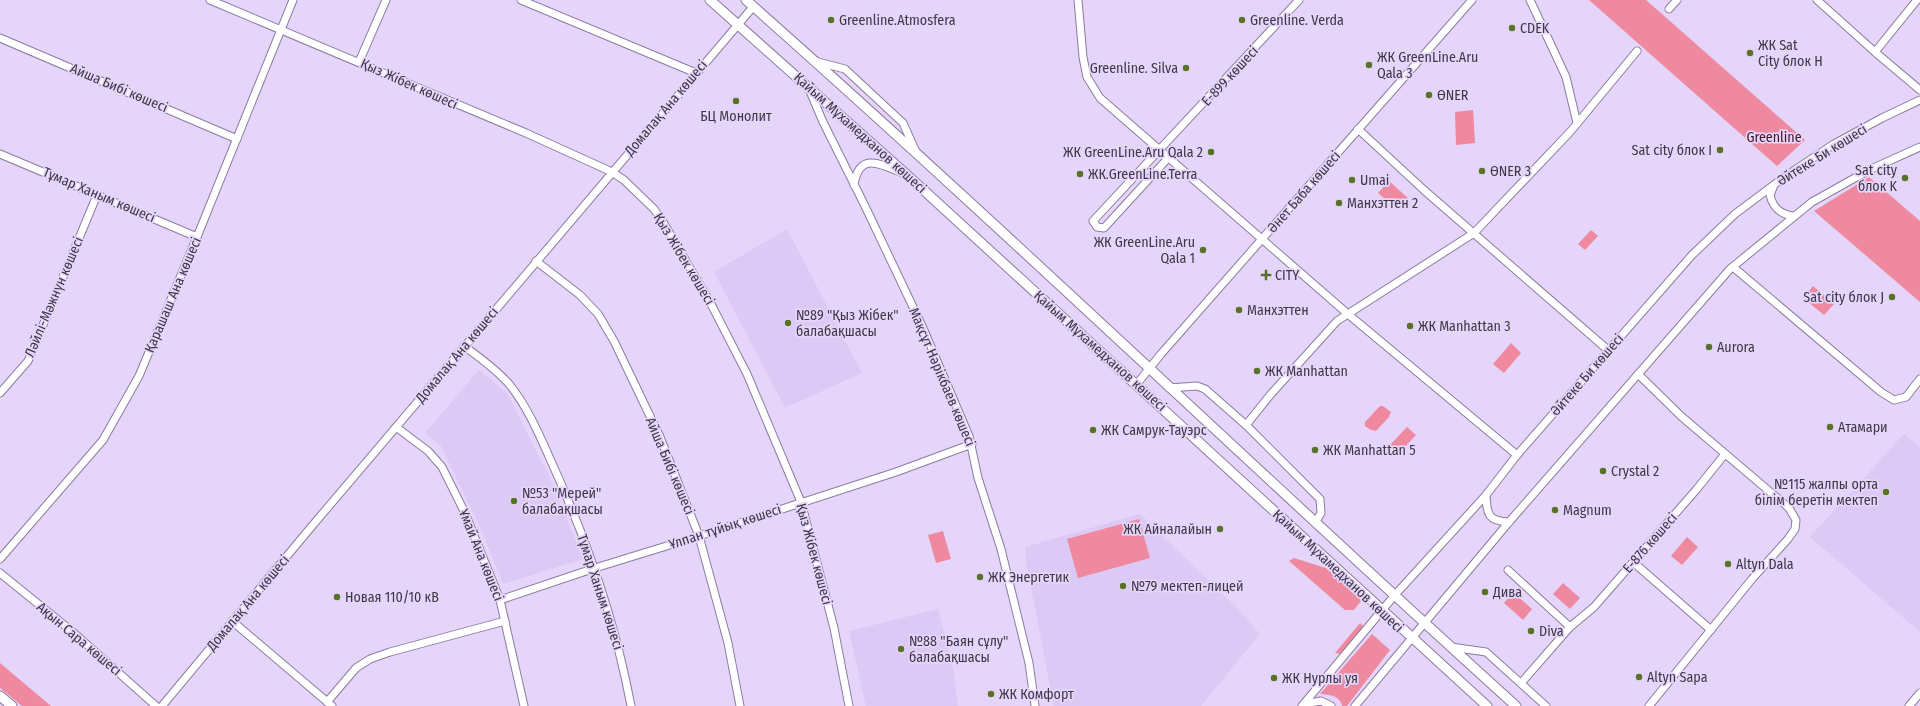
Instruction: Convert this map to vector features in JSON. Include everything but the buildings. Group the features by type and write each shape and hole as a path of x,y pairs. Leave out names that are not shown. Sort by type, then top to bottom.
{"main road":[{"name":"Қайым Мұхамедханов көшесі","path":"710,0 906,174 1484,705"},
{"name":"Қайым Мұхамедханов көшесі","path":"746,0 916,152 1394,596 1516,706"},
{"path":"0,696 12,706"}],"street":[{"name":"Қыз Жібек көшесі","path":"210,0 359,62 612,172 624,180 654,209 711,304 747,374 801,502 834,628 849,706"},
{"name":"Қарашаш Ана көшесі","path":"0,559 103,440 139,376 293,0"},
{"path":"359,62 386,0"},
{"path":"521,0 696,74"},
{"path":"1078,0 1083,57 1087,77 1100,98 1349,314 1517,455"},
{"name":"Е-899 көшесі","path":"1169,157 1104,228 1097,227 1093,221 1299,0"},
{"name":"Әнет Баба көшесі","path":"1136,385 1472,0"},
{"path":"1530,0 1566,78 1577,123"},
{"path":"1669,9 1677,0"},
{"path":"1817,0 1920,90"},
{"path":"1875,52 1917,0"},
{"name":"Домалақ Ана көшесі","path":"162,706 464,346 753,7"},
{"name":"Айша Бибі көшесі","path":"0,38 237,139"},
{"path":"1246,425 1276,388 1337,321 1474,233 1577,123 1637,51"},
{"path":"814,61 845,69 904,123 916,152"},
{"name":"Мақсұт Нәрікбаев көшесі","path":"808,86 823,122 923,328 972,444 978,478 1002,549 1028,662 1035,706"},
{"name":"Әйтеке Би көшесі","path":"1303,705 1394,596 1486,495 1517,455 1692,255 1735,214 1775,183 1834,144 1882,118 1920,100"},
{"path":"1358,129 1425,191 1608,350"},
{"path":"1355,706 1510,522 1733,267 1793,216 1812,202 1869,170 1920,147"},
{"name":"Тұмар Ханым көшесі","path":"0,154 197,237"},
{"path":"854,185 856,173 865,165 876,162 906,174"},
{"path":"1775,183 1770,195 1775,207 1779,211 1793,216"},
{"name":"Ләйлі-Мәжнүн көшесі","path":"0,393 28,361 97,195"},
{"name":"Айша Бибі көшесі","path":"536,261 575,291 598,314 614,341 660,437 700,536 728,643 740,706"},
{"path":"1733,267 1881,392 1894,400 1906,397 1920,380"},
{"name":"Тұмар Ханым көшесі","path":"464,346 495,370 508,383 521,401 568,497 595,568 622,662 631,706"},
{"path":"1638,374 1677,412 1789,508 1796,520 1795,529 1788,539 1752,579 1649,706"},
{"path":"1169,388 1197,386 1205,389 1246,425 1320,499 1321,513 1315,523"},
{"name":"Ұмай Ана көшесі","path":"396,427 428,451 442,467 465,513 500,600 524,706"},
{"name":"Ұлпан тұйық көшесі","path":"500,600 595,568 700,536 896,472 972,444"},
{"name":"Е-876 көшесі","path":"1521,683 1570,627 1594,607 1696,490 1725,454"},
{"path":"1486,495 1486,509 1491,518 1498,522 1510,522"},
{"path":"1632,562 1711,630"},
{"path":"1508,570 1570,627"},
{"name":"Ақын Сара көшесі","path":"0,573 74,633 156,706"},
{"path":"232,621 329,704 356,668 370,659 505,620"},
{"path":"1451,647 1486,652 1546,706"},
{"path":"1909,706 1920,693"},
{"path":"1303,705 1321,701 1330,706"}],"shaded area":[{"name":"№89 \"Қыз Жібек\" балабақшасы","path":"787,229 862,373 785,408 714,272"},
{"name":"№53 \"Мерей\" балабақшасы","path":"479,370 507,393 549,476 583,559 503,584 480,527 441,446 425,433"},
{"name":"№115 жалпы орта білім беретін мектеп","path":"1904,434 1920,447 1920,632 1810,537"},
{"name":"№79 мектеп-лицей","path":"1140,514 1239,610 1260,634 1201,706 1054,706 1026,562 1025,547"},
{"name":"№88 \"Баян сұлу\" балабақшасы","path":"938,609 953,667 958,706 866,706 849,631"}],"green space":[{"name":"Greenline","path":"1589,0 1646,0 1805,140 1777,166"},
{"path":"1473,110 1475,143 1456,145 1455,112"},
{"path":"1869,177 1920,221 1920,302 1814,211"},
{"path":"1389,181 1408,198 1398,210 1378,193"},
{"path":"1591,230 1598,236 1585,250 1578,244"},
{"path":"1813,286 1834,304 1824,315 1803,298"},
{"path":"1511,343 1521,353 1504,373 1493,364"},
{"path":"1380,406 1383,406 1391,412 1389,417 1376,431 1371,430 1365,426 1365,422"},
{"path":"1407,427 1416,435 1398,454 1389,446"},
{"path":"1139,519 1150,558 1078,578 1067,539"},
{"path":"943,531 951,559 936,563 928,535"},
{"path":"1687,537 1698,547 1682,565 1671,556"},
{"path":"1294,558 1326,568 1362,600 1354,610 1345,610 1289,561"},
{"path":"1563,583 1580,598 1570,609 1553,594"},
{"path":"1513,592 1532,609 1523,620 1504,603"},
{"path":"1360,623 1364,627 1341,654 1335,653"},
{"path":"1372,634 1390,650 1347,706 1342,706 1341,702 1334,696 1320,694"},
{"path":"0,663 51,706 22,706 0,688"}],"place":[{"name":"Greenline.Atmosfera","path":"831,20"},
{"name":"Greenline. Verda","path":"1242,20"},
{"name":"CDEK","path":"1512,28"},
{"name":"ЖК Sat City блок H","path":"1750,53"},
{"name":"ЖК GreenLine.Aru Qala 3","path":"1369,65"},
{"name":"Greenline. Silva","path":"1186,68"},
{"name":"ӨNER","path":"1429,95"},
{"name":"БЦ Монолит","path":"736,101"},
{"name":"Sat city блок I","path":"1720,150"},
{"name":"ЖК GreenLine.Aru Qala 2","path":"1211,152"},
{"name":"ӨNER 3","path":"1482,171"},
{"name":"ЖК.GreenLine.Terra","path":"1080,174"},
{"name":"Sat city блок K","path":"1905,178"},
{"name":"Umai","path":"1352,180"},
{"name":"Манхэттен 2","path":"1339,203"},
{"name":"ЖК GreenLine.Aru Qala 1","path":"1203,250"},
{"name":"CITY","path":"1266,275"},
{"name":"Sat city блок J","path":"1892,297"},
{"name":"Манхэттен","path":"1239,310"},
{"name":"№89 \"Қыз Жібек\" балабақшасы","path":"788,323"},
{"name":"ЖК Manhattan 3","path":"1410,326"},
{"name":"Aurora","path":"1709,347"},
{"name":"ЖК Manhattan","path":"1257,371"},
{"name":"Атамари","path":"1830,427"},
{"name":"ЖК Самрук-Тауэрс","path":"1093,430"},
{"name":"ЖК Manhattan 5","path":"1315,450"},
{"name":"Crystal 2","path":"1603,471"},
{"name":"№115 жалпы орта білім беретін мектеп","path":"1886,492"},
{"name":"№53 \"Мерей\" балабақшасы","path":"514,501"},
{"name":"Magnum","path":"1555,510"},
{"name":"ЖК Айналайын","path":"1220,529"},
{"name":"Altyn Dala","path":"1728,564"},
{"name":"ЖК Энергетик","path":"980,577"},
{"name":"№79 мектеп-лицей","path":"1123,586"},
{"name":"Дива","path":"1485,592"},
{"name":"Новая 110/10 кВ","path":"337,597"},
{"name":"Diva","path":"1531,631"},
{"name":"№88 \"Баян сұлу\" балабақшасы","path":"901,649"},
{"name":"Altyn Sapa","path":"1639,677"},
{"name":"ЖК Нурлы уя","path":"1274,678"},
{"name":"ЖК Комфорт","path":"991,694"}]}
